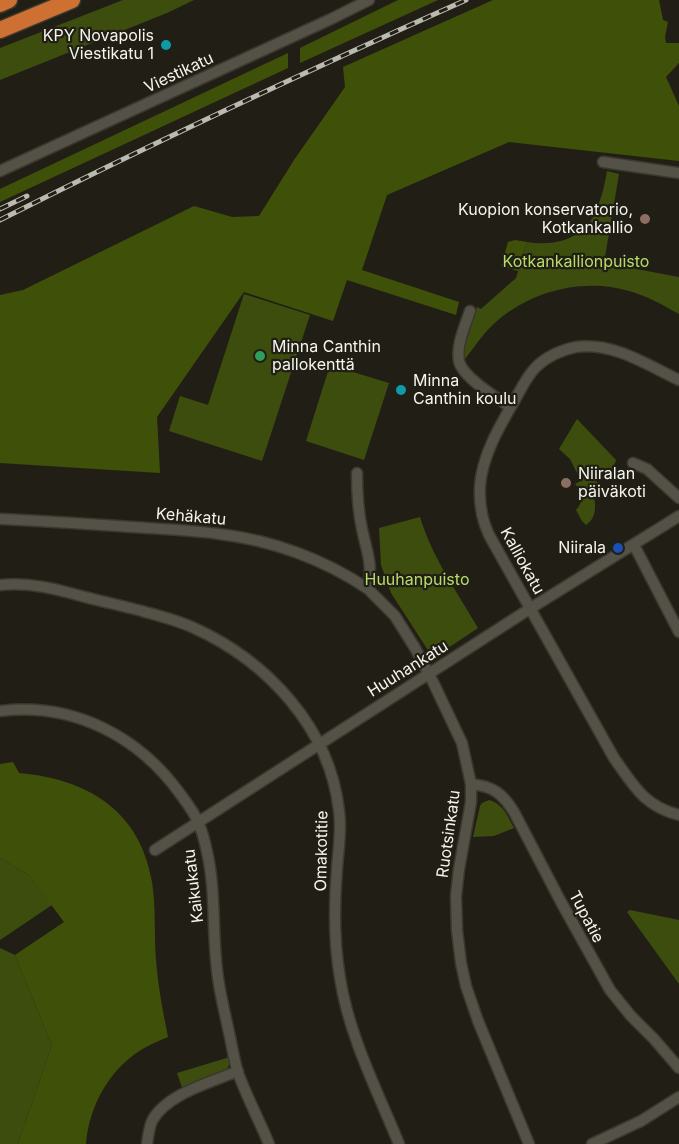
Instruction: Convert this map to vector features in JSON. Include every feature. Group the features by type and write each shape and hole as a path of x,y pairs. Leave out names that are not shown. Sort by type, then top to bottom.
{"highway":[{"path":"0,4 9,0"},
{"path":"0,30 72,0"}],"street":[{"name":"Viestikatu","path":"0,171 369,0"},
{"path":"603,162 679,173"},
{"path":"470,311 459,347 459,363 468,375 510,407"},
{"name":"Kalliokatu","path":"679,380 625,354 599,347 578,347 560,352 543,361 528,375 510,407 482,469 480,488 481,507 489,535 614,758 639,792 656,806 679,815"},
{"path":"633,463 647,470 679,498"},
{"path":"357,473 362,529 370,563 368,589"},
{"name":"Huuhankatu","path":"155,850 531,608 679,516"},
{"name":"Kehäkatu","path":"0,519 186,531 241,537 304,555 368,589"},
{"path":"634,545 679,632"},
{"name":"Omakotitie","path":"0,585 45,586 153,614 192,627 227,645 244,657 273,680 298,709 319,744 332,774 339,810 336,920 339,967 345,1003 352,1028 399,1144"},
{"name":"Ruotsinkatu","path":"368,589 394,616 415,648 458,732 465,751 471,784 471,802 456,896 461,963 478,1021 529,1144"},
{"name":"Kaikukatu","path":"0,711 27,710 58,713 89,721 118,736 141,751 162,771 198,822 212,879 215,958 219,983 238,1071 269,1144"},
{"name":"Tupatie","path":"471,784 497,792 507,800 610,990 631,1017 679,1068"},
{"path":"147,1144 153,1121 170,1102 238,1071"},
{"path":"592,1144 641,1121 679,1097"}],"green space":[{"path":"123,0 194,0 0,80 0,48"},
{"path":"398,0 438,0 300,63 300,48"},
{"path":"493,0 659,0 663,20 668,22 666,43 679,43 679,63 666,77 679,106 679,161 509,142 387,195 362,270 459,302 456,315 347,280 333,321 244,292 157,417 160,473 0,463 0,295 23,290 194,206 232,217 259,216 294,160 345,87 343,67"},
{"path":"288,53 288,68 0,202 0,189"},
{"name":"Kotkankallionpuisto","path":"607,171 619,174 604,263 679,277 679,314 649,298 629,291 610,287 570,287 532,299 515,308 485,333 465,359 462,355 477,307 481,309 516,278 527,242 561,241 580,232 588,224 600,199"},
{"path":"515,240 527,242 518,271 501,266 508,242"},
{"name":"Minna Canthin pallokenttä","path":"244,294 310,315 262,461 169,431 180,396 208,405"},
{"path":"330,365 389,383 364,460 306,441"},
{"path":"577,419 616,460 612,471 593,476 603,491 594,497 592,519 586,525 576,510 582,497 575,484 581,481 570,459 559,449"},
{"name":"Huuhanpuisto","path":"420,517 438,560 478,628 433,658 391,593 381,565 379,528"},
{"path":"13,762 19,773 67,782 88,791 123,817 136,835 146,857 152,882 157,970 168,1037 133,1055 112,1076 97,1101 86,1144 18,1144 52,1045 15,955 64,922 29,875 0,858 0,764"},
{"path":"489,800 501,807 514,828 494,836 473,837 480,806"},
{"path":"0,858 29,875 52,905 0,940"},
{"path":"630,910 679,920 679,984 627,912"},
{"path":"0,948 15,955 52,1045 18,1144 0,1144"},
{"path":"230,1057 227,1070 183,1090 177,1073"}],"railway":[{"path":"0,220 232,107 466,0"},
{"path":"0,209 27,196"}],"place":[{"name":"KPY Novapolis Viestikatu 1","path":"166,45"},
{"name":"Kuopion konservatorio, Kotkankallio","path":"645,219"},
{"name":"Minna Canthin pallokenttä","path":"260,356"},
{"name":"Minna Canthin koulu","path":"401,390"},
{"name":"Niiralan päiväkoti","path":"566,483"},
{"name":"Niirala","path":"618,548"}]}
